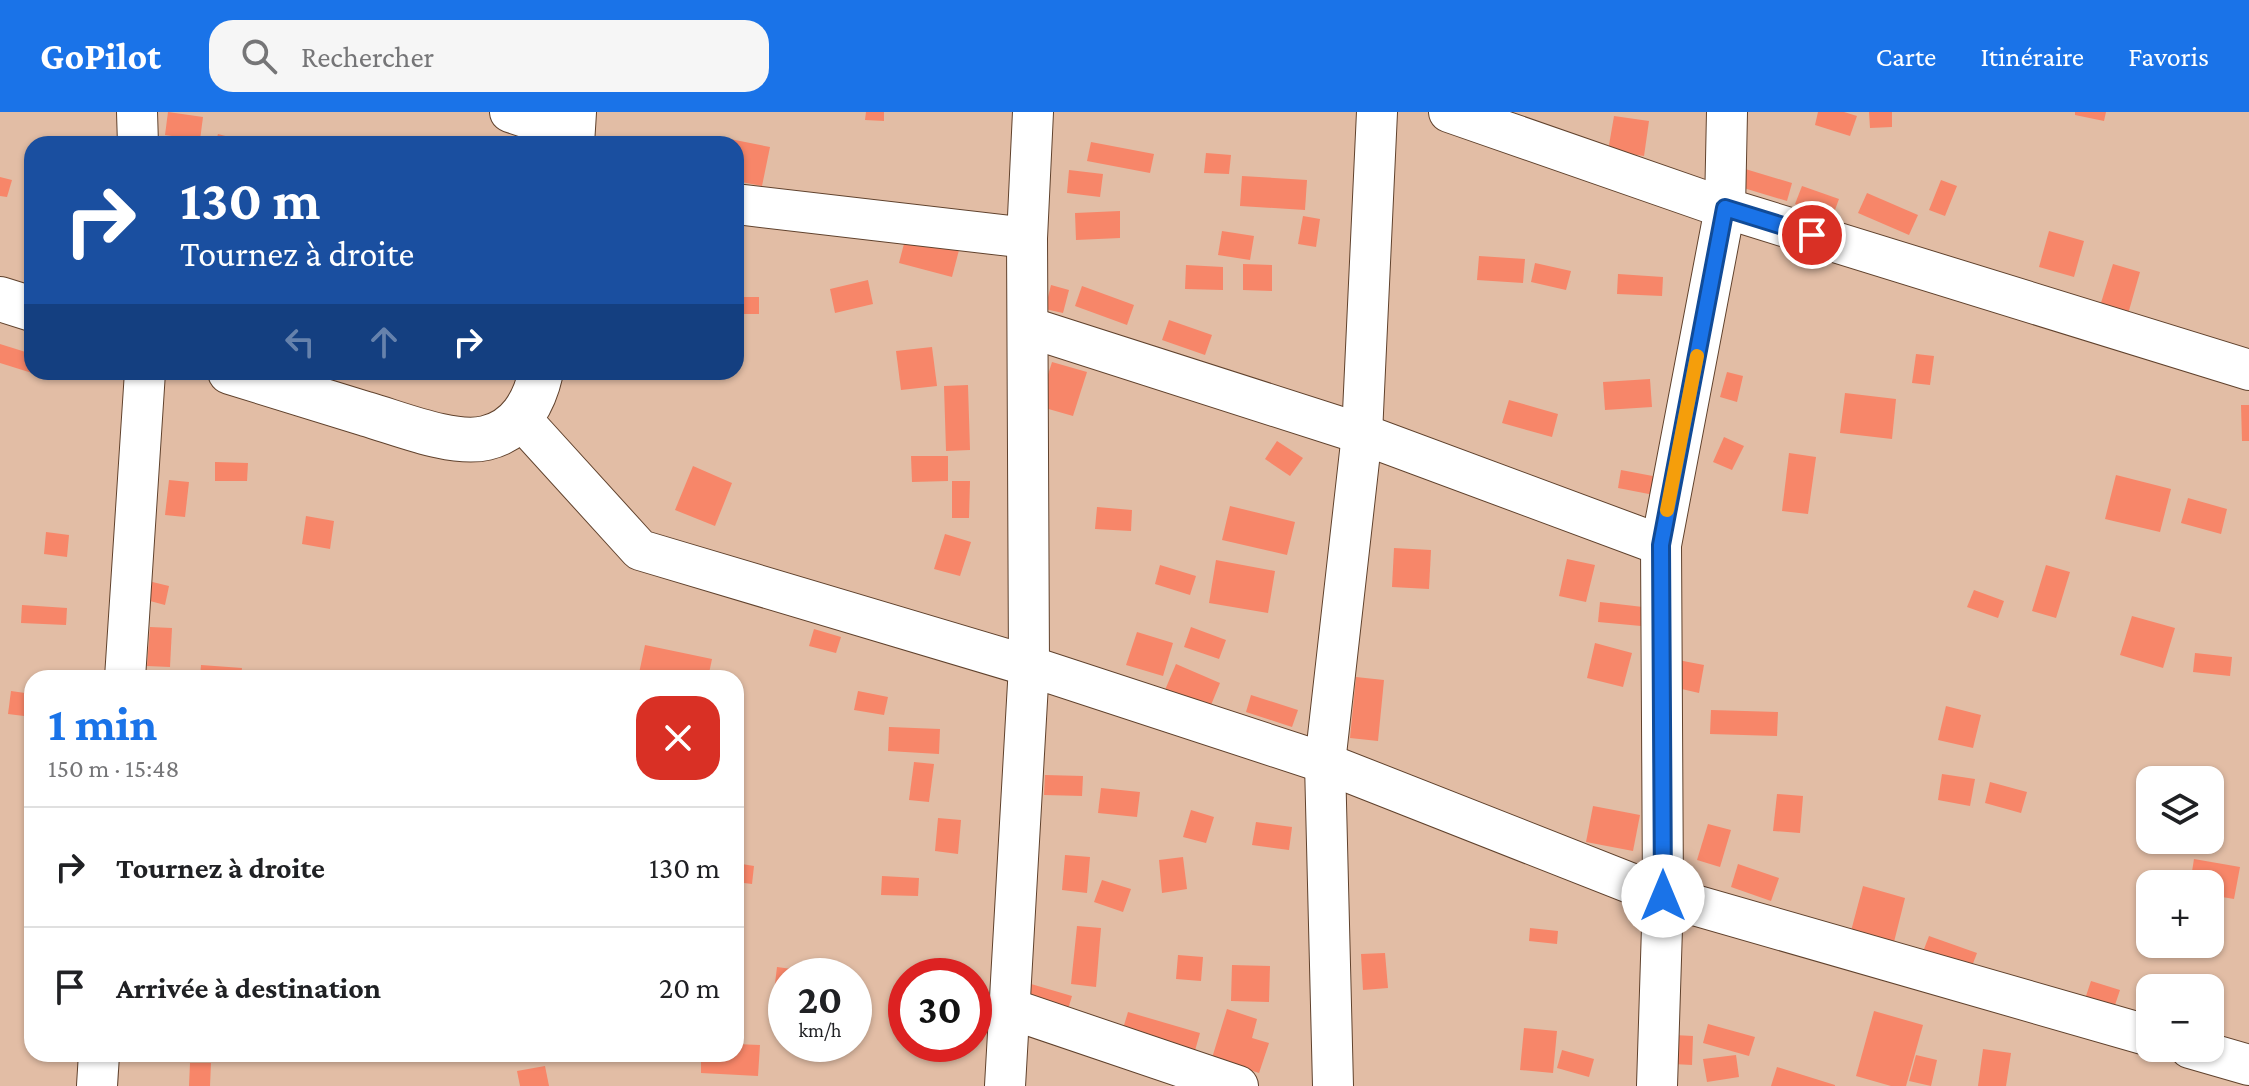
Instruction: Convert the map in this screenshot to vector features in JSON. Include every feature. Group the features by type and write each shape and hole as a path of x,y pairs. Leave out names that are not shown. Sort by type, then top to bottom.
{"main road":[{"path":"0,299 24,306"},
{"path":"256,380 443,437 482,440 501,434 521,419 536,393 539,380"}],"street":[{"path":"137,112 138,136"},
{"path":"510,112 573,130"},
{"path":"1005,1086 1029,666 1027,238 1033,112"},
{"path":"1333,1086 1325,763 1362,434 1377,112"},
{"path":"1449,112 1725,208 2249,370"},
{"path":"1657,1086 1663,896 1661,545 1725,208 1727,112"},
{"path":"744,205 1027,238"},
{"path":"1028,327 1362,434 1661,545"},
{"path":"126,670 144,380"},
{"path":"521,419 640,550 1029,666 1325,763 1663,896 2136,1032"},
{"path":"1008,1008 1238,1086"},
{"path":"2224,1058 2249,1065"},
{"path":"97,1086 98,1062"}],"building":[{"path":"168,112 203,117 201,136 165,135"},
{"path":"866,112 884,112 884,121 865,120"},
{"path":"1818,112 1844,112 1857,116 1850,136 1815,125"},
{"path":"1869,112 1892,112 1892,127 1870,128"},
{"path":"2075,112 2106,112 2104,121 2075,115"},
{"path":"1614,116 1649,121 1644,156 1608,151"},
{"path":"744,142 770,147 762,186 744,183"},
{"path":"1091,142 1154,154 1150,173 1087,161"},
{"path":"1206,153 1231,155 1229,174 1204,173"},
{"path":"1742,168 1792,183 1787,201 1737,186"},
{"path":"1069,170 1103,174 1100,197 1067,193"},
{"path":"1242,176 1307,180 1305,210 1240,206"},
{"path":"0,177 12,180 7,197 0,196"},
{"path":"1941,180 1957,186 1945,216 1929,210"},
{"path":"1802,186 1839,199 1832,218 1795,204"},
{"path":"1867,193 1918,215 1909,235 1858,213"},
{"path":"1120,211 1120,238 1076,240 1075,213"},
{"path":"1303,216 1320,219 1316,247 1298,244"},
{"path":"1222,231 1254,236 1250,260 1218,255"},
{"path":"2049,231 2084,241 2074,277 2039,267"},
{"path":"906,236 959,250 952,277 899,263"},
{"path":"1479,256 1525,259 1523,283 1477,280"},
{"path":"1535,263 1571,271 1566,290 1531,282"},
{"path":"1243,264 1272,265 1272,291 1243,290"},
{"path":"2113,264 2140,272 2128,314 2100,306"},
{"path":"1186,265 1223,267 1223,290 1185,289"},
{"path":"1618,274 1663,277 1662,296 1617,294"},
{"path":"868,280 873,304 835,313 830,289"},
{"path":"1051,285 1069,290 1063,313 1045,309"},
{"path":"1082,286 1134,305 1127,325 1075,306"},
{"path":"744,297 759,297 759,314 744,314"},
{"path":"1169,320 1212,335 1205,355 1162,340"},
{"path":"0,344 24,352 24,370 0,363"},
{"path":"932,347 937,386 901,390 896,351"},
{"path":"1916,354 1934,356 1930,385 1912,383"},
{"path":"1052,362 1087,372 1073,416 1038,406"},
{"path":"1727,372 1743,376 1737,402 1720,397"},
{"path":"1650,379 1652,407 1605,410 1603,382"},
{"path":"968,385 970,450 946,451 944,386"},
{"path":"1845,393 1896,399 1892,439 1840,433"},
{"path":"1509,400 1558,414 1552,437 1502,423"},
{"path":"2241,405 2249,405 2249,441 2242,441"},
{"path":"1724,437 1744,446 1732,470 1713,462"},
{"path":"1277,441 1303,458 1290,476 1265,459"},
{"path":"1789,453 1816,457 1808,514 1782,511"},
{"path":"911,456 948,456 948,481 912,482"},
{"path":"215,462 248,463 247,481 215,481"},
{"path":"693,466 732,483 715,526 675,510"},
{"path":"1621,470 1658,477 1654,495 1618,488"},
{"path":"2116,475 2171,489 2160,532 2105,519"},
{"path":"169,480 189,482 185,517 165,515"},
{"path":"952,481 970,481 969,518 952,518"},
{"path":"2188,498 2227,509 2221,534 2181,523"},
{"path":"1230,506 1295,522 1287,555 1222,540"},
{"path":"1097,507 1132,510 1131,531 1095,529"},
{"path":"306,516 334,521 330,549 302,544"},
{"path":"46,532 69,535 67,557 44,554"},
{"path":"945,534 971,542 960,576 934,569"},
{"path":"1394,548 1431,550 1429,589 1392,587"},
{"path":"1567,559 1595,565 1586,602 1559,596"},
{"path":"1216,560 1275,571 1268,613 1209,603"},
{"path":"1160,565 1196,576 1190,595 1155,584"},
{"path":"2046,565 2070,572 2056,618 2032,611"},
{"path":"140,579 169,586 165,605 135,597"},
{"path":"1974,590 2004,601 1998,618 1967,607"},
{"path":"1600,602 1643,607 1641,626 1598,622"},
{"path":"22,605 67,608 66,625 21,623"},
{"path":"2132,616 2175,628 2163,668 2120,655"},
{"path":"150,627 172,628 170,667 147,666"},
{"path":"1191,627 1226,640 1219,659 1184,647"},
{"path":"814,629 841,637 836,653 809,646"},
{"path":"1137,632 1173,643 1163,676 1126,665"},
{"path":"1595,643 1632,653 1623,687 1587,678"},
{"path":"645,645 712,659 710,670 640,670"},
{"path":"2195,653 2232,657 2230,676 2193,672"},
{"path":"1678,660 1704,665 1699,693 1673,687"},
{"path":"1176,664 1220,683 1209,710 1165,690"},
{"path":"201,665 242,668 242,670 201,670"},
{"path":"1356,677 1384,680 1378,741 1350,738"},
{"path":"11,691 24,693 24,716 8,714"},
{"path":"858,691 888,697 884,715 854,710"},
{"path":"1251,695 1298,710 1292,727 1246,712"},
{"path":"1946,706 1981,715 1973,748 1938,740"},
{"path":"1711,710 1778,712 1777,736 1710,734"},
{"path":"889,727 940,729 939,754 888,751"},
{"path":"914,762 934,764 929,802 909,800"},
{"path":"1942,774 1975,779 1970,806 1938,800"},
{"path":"1045,775 1083,776 1082,796 1044,795"},
{"path":"1990,782 2027,792 2021,813 1985,803"},
{"path":"1101,788 1140,792 1137,817 1098,813"},
{"path":"1777,794 1803,796 1800,833 1773,831"},
{"path":"1593,806 1640,815 1633,851 1586,842"},
{"path":"1191,810 1214,817 1206,843 1183,837"},
{"path":"938,818 961,820 958,854 935,851"},
{"path":"1256,822 1292,827 1289,850 1252,845"},
{"path":"1708,824 1731,830 1720,867 1697,860"},
{"path":"1065,855 1090,857 1087,893 1062,890"},
{"path":"1183,857 1187,889 1162,893 1159,860"},
{"path":"2194,859 2240,867 2234,899 2224,897 2224,870 2192,870"},
{"path":"744,864 754,866 752,884 744,883"},
{"path":"1738,864 1779,878 1771,901 1731,887"},
{"path":"882,876 919,878 918,896 881,895"},
{"path":"1102,880 1131,889 1123,912 1094,902"},
{"path":"1863,886 1905,898 1894,942 1851,931"},
{"path":"1077,926 1101,928 1096,987 1071,984"},
{"path":"1530,928 1558,931 1557,944 1529,941"},
{"path":"1929,936 1977,953 1969,974 1921,957"},
{"path":"1385,953 1388,988 1363,990 1361,954"},
{"path":"1178,955 1203,957 1201,981 1176,979"},
{"path":"1232,965 1270,966 1269,1002 1231,1001"},
{"path":"2091,981 2120,990 2114,1008 2085,999"},
{"path":"1031,984 1072,996 1066,1016 1025,1004"},
{"path":"1227,1009 1257,1019 1252,1038 1269,1043 1259,1073 1212,1058"},
{"path":"1874,1011 1923,1025 1906,1086 1891,1086 1856,1076"},
{"path":"1128,1012 1200,1033 1194,1054 1122,1032"},
{"path":"1708,1024 1755,1037 1749,1056 1703,1043"},
{"path":"1524,1028 1557,1031 1553,1073 1520,1070"},
{"path":"1674,1035 1693,1036 1692,1065 1673,1064"},
{"path":"744,1044 760,1045 758,1076 701,1073 701,1062 744,1062"},
{"path":"1983,1049 2011,1053 2006,1086 1978,1086"},
{"path":"1562,1050 1594,1059 1589,1077 1557,1068"},
{"path":"1736,1055 1739,1077 1707,1082 1703,1059"},
{"path":"1916,1055 1937,1060 1931,1086 1909,1081"},
{"path":"190,1063 211,1063 210,1086 189,1086"},
{"path":"545,1066 549,1086 520,1086 517,1071"},
{"path":"1777,1067 1835,1085 1835,1086 1771,1086"}],"slow traffic":[{"path":"1667,510 1697,356"}],"route":[{"path":"1663,896 1661,545 1725,208 1812,235"}]}
